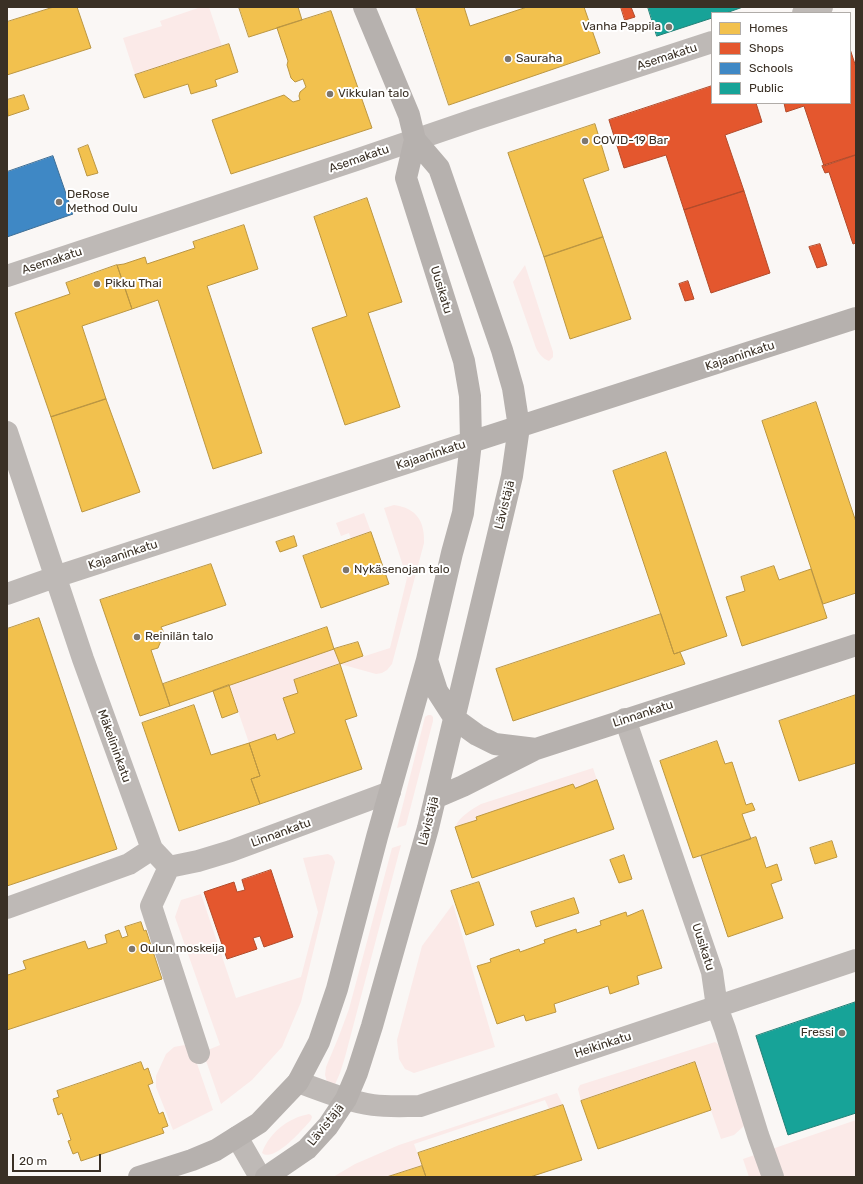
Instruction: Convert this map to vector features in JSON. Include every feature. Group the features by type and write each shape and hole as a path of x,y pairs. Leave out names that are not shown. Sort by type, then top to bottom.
{"main road":[{"name":"Uusikatu","path":"364,7 409,115 415,140 406,178 464,361 470,396 471,442"},
{"name":"Uusikatu","path":"415,140 439,168 502,350 513,388 519,427"},
{"name":"Kajaaninkatu","path":"471,442 856,318"},
{"name":"Lävistäjä","path":"266,1177 307,1148 328,1126 346,1100 357,1073 372,1026 428,828 512,476 519,427"},
{"path":"138,1177 192,1160 216,1150 258,1123 298,1082 319,1042 337,989 427,660 463,513 471,442"},
{"name":"Linnankatu","path":"435,798 463,786 536,749 856,645"},
{"path":"427,660 437,691 455,719 477,735 495,744 536,749"}],"street":[{"path":"806,12 822,7"},
{"name":"Asemakatu","path":"7,276 476,119 711,42"},
{"name":"Mäkelininkatu","path":"7,432 83,659 152,849 169,867"},
{"name":"Kajaaninkatu","path":"7,594 55,577 471,442"},
{"name":"Uusikatu","path":"625,720 712,972 717,1007 773,1177"},
{"name":"Linnankatu","path":"169,867 198,861 231,851 390,792"},
{"path":"7,908 129,864 152,849"},
{"path":"169,867 151,906 199,1053"},
{"name":"Heikinkatu","path":"298,1082 346,1100 374,1105 420,1106 856,960"},
{"path":"237,1137 260,1177"}],"shaded area":[{"path":"201,7 209,7 222,46 135,75 123,38 162,26 160,21"},
{"path":"525,265 553,352 553,357 549,361 541,356 536,348 513,282"},
{"path":"394,505 409,509 418,517 421,523 424,543 392,664 387,670 376,674 340,664 390,648 407,578 384,508"},
{"path":"364,513 371,532 351,539 349,533 341,536 336,523"},
{"path":"334,649 340,664 294,680 298,693 283,698 295,733 277,740 274,734 249,743 229,685"},
{"path":"428,715 433,717 433,721 406,825 397,828 425,717"},
{"path":"593,768 597,780 575,788 573,784 476,817 477,820 455,827 463,816 481,804"},
{"path":"401,845 345,1057 333,1089 327,1082 325,1075 326,1067 349,1009 392,848"},
{"path":"328,854 332,856 335,862 301,1002 282,1047 252,1080 221,1104 203,1052 220,1045 175,917 181,900 201,894 236,998 301,977 318,912 303,858"},
{"path":"453,904 495,1047 414,1073 405,1069 399,1059 397,1040 422,946"},
{"path":"715,1042 718,1044 744,1126 734,1135 721,1139 694,1062 581,1101 578,1089 580,1085"},
{"path":"185,1045 193,1052 213,1110 173,1130 156,1087 156,1076 166,1054 174,1047"},
{"path":"557,1093 563,1105 549,1109 545,1100 414,1144 422,1166 387,1177 333,1177 355,1164 399,1145"},
{"path":"309,1114 312,1117 311,1120 288,1144 274,1153 267,1155 262,1153 269,1139 280,1128 294,1119"},
{"path":"856,1120 856,1175 849,1177 749,1177 743,1159"}],"building: Homes":[{"path":"54,7 77,7 91,48 7,75 7,22"},
{"path":"239,7 298,7 302,20 249,37"},
{"path":"416,7 464,7 470,26 527,7 584,7 600,53 449,105"},
{"name":"Vikkulan talo","path":"331,11 372,128 231,174 212,120 284,95 293,102 300,100 300,92 306,87 303,79 295,82 291,78 287,65 288,61 277,28"},
{"path":"229,44 238,72 215,80 217,86 191,94 188,84 144,98 135,75"},
{"path":"24,95 29,109 8,116 7,100"},
{"path":"595,124 609,170 583,179 603,237 544,257 508,153"},
{"path":"88,145 98,173 87,176 78,149"},
{"path":"367,198 402,302 368,313 400,407 345,425 312,328 347,316 314,217"},
{"path":"244,225 258,269 207,286 262,453 213,469 158,300 132,309 117,265 145,257 147,264 195,248 193,242"},
{"path":"603,237 631,319 570,339 544,257"},
{"path":"117,265 132,309 82,326 106,399 51,417 15,313 70,294 66,283"},
{"path":"106,399 140,492 82,512 51,417"},
{"path":"816,402 856,522 856,593 823,604 762,421"},
{"path":"666,452 727,636 674,654 613,471"},
{"name":"Nykäsenojan talo","path":"371,532 389,584 321,608 303,556"},
{"path":"294,536 297,546 280,552 276,542"},
{"name":"Reinilän talo","path":"211,564 226,605 161,627 164,633 158,648 151,650 170,706 140,716 100,600"},
{"path":"774,566 779,580 811,569 827,618 742,646 726,597 745,591 741,577"},
{"path":"661,614 674,654 680,652 685,664 513,721 496,669"},
{"path":"39,618 117,849 7,886 7,629"},
{"path":"327,627 334,649 170,706 163,684"},
{"path":"358,642 363,656 340,664 334,649"},
{"path":"340,664 357,716 345,720 362,769 260,804 251,779 260,776 249,743 275,734 277,740 295,733 283,698 298,693 294,680"},
{"path":"229,685 238,712 222,718 213,691"},
{"path":"856,695 856,763 799,781 779,721"},
{"path":"194,705 211,755 249,743 260,776 251,779 260,804 179,831 142,723"},
{"path":"717,741 725,764 732,762 746,805 752,803 755,810 742,814 751,839 693,858 660,761"},
{"path":"597,780 614,829 472,878 455,827 477,820 476,817 573,784 575,788"},
{"path":"756,837 766,868 777,864 782,880 771,884 783,918 728,937 701,856"},
{"path":"832,841 837,857 815,864 810,848"},
{"path":"624,855 632,879 619,883 610,860"},
{"path":"479,882 494,925 466,935 451,891"},
{"path":"574,898 579,913 536,927 531,912"},
{"path":"643,910 662,968 637,976 639,984 610,994 608,986 554,1004 556,1012 526,1021 524,1015 497,1024 477,966 491,962 490,959 504,954 519,949 520,952 545,943 544,940 576,929 577,933 601,925 600,921 626,912 627,916"},
{"path":"141,922 144,931 146,930 162,979 7,1030 7,972 8,975 26,969 23,961 85,941 88,949 107,943 105,935 119,930 122,938 128,936 125,927"},
{"path":"141,1062 144,1070 148,1068 153,1083 148,1085 159,1114 163,1112 168,1126 162,1128 164,1133 81,1161 78,1152 73,1154 68,1141 71,1140 62,1113 58,1115 53,1099 59,1097 57,1091"},
{"path":"695,1062 711,1110 598,1149 581,1101"},
{"path":"563,1105 582,1160 530,1177 426,1177 418,1153"},
{"path":"422,1166 426,1177 387,1177"}],"building: Shops":[{"path":"621,7 631,7 635,17 625,20"},
{"path":"851,52 856,67 856,155 824,166 804,106 786,112 784,104 851,104"},
{"path":"711,86 711,104 756,104 762,122 725,135 744,191 684,210 666,155 624,168 609,120"},
{"path":"856,155 856,243 853,244 829,172 825,173 822,166"},
{"path":"744,191 770,273 711,293 684,210"},
{"path":"820,244 827,265 817,268 809,247"},
{"path":"688,281 694,299 685,301 679,284"},
{"path":"271,870 293,937 264,947 260,936 253,938 257,949 227,959 204,892 234,882 237,892 245,890 242,880"}],"building: Schools":[{"path":"53,156 73,214 7,237 7,172"}],"building: Public":[{"name":"Vanha Pappila","path":"648,7 743,7 729,12 711,12 711,18 657,36"},
{"path":"856,1002 856,1113 788,1135 756,1036"}],"place":[{"name":"Vanha Pappila","path":"669,27"},
{"name":"Sauraha","path":"508,59"},
{"name":"Vikkulan talo","path":"330,94"},
{"name":"COVID-19 Bar","path":"585,141"},
{"name":"DeRose Method Oulu","path":"59,202"},
{"name":"Pikku Thai","path":"97,284"},
{"name":"Nykäsenojan talo","path":"346,570"},
{"name":"Reinilän talo","path":"137,637"},
{"name":"Oulun moskeija","path":"132,949"},
{"name":"Fressi","path":"842,1033"}]}
